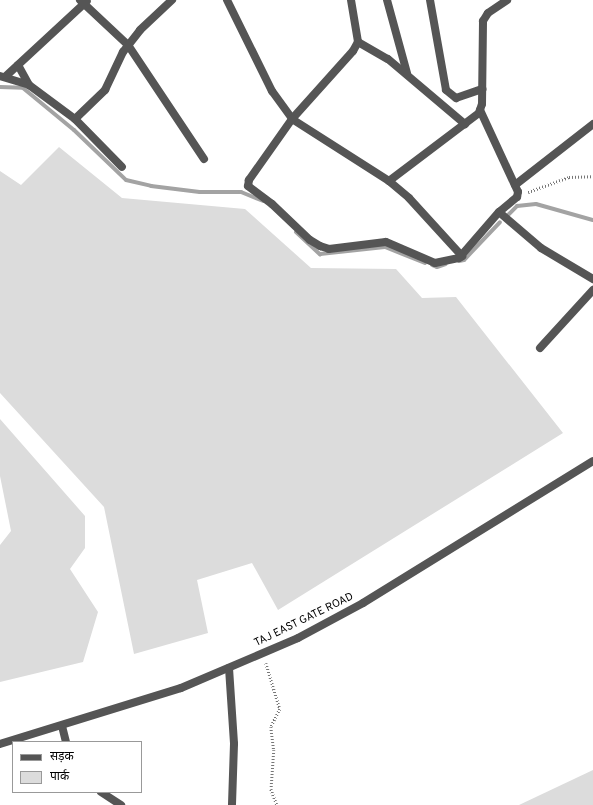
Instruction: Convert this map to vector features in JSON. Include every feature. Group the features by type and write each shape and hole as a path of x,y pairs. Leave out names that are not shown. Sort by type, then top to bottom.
{"street":[{"path":"75,119 105,90 128,45 145,24 172,0"},
{"path":"227,0 272,91 292,119 389,180 409,198 462,256"},
{"path":"351,0 358,42 346,61 292,119 249,180 248,186 310,240 329,249 386,242 435,263 450,262 462,256 499,212 518,195 515,185 480,110 482,89 483,21 488,13 507,0"},
{"path":"387,0 407,73"},
{"path":"430,0 446,90 456,98 482,89"},
{"path":"3,76 18,65 84,1 128,45 204,159"},
{"path":"358,42 388,59 407,73 465,124"},
{"path":"18,65 29,85"},
{"path":"3,76 29,85 75,119 122,167"},
{"path":"389,180 465,124 480,110"},
{"path":"515,185 593,124"},
{"path":"499,212 541,248 593,279"},
{"path":"540,348 593,290"},
{"name":"TAJ EAST GATE ROAD","path":"0,744 181,688 263,653 363,603 593,461"},
{"path":"229,668 234,744 232,805"},
{"path":"62,726 66,741"},
{"path":"103,793 121,805"}],"path":[{"path":"518,195 568,177 593,176"},
{"path":"263,653 280,708 271,727 274,750 271,789 277,805"}],"green space":[{"path":"59,147 122,198 245,209 311,268 396,269 422,298 456,297 563,433 278,610 252,563 197,580 208,633 134,654 104,507 0,393 0,171 21,185"},
{"path":"0,419 85,516 85,548 70,569 98,612 83,662 0,682 0,545 11,531 0,476"},
{"path":"593,770 593,805 519,805"}],"waterway":[{"path":"0,87 23,88 74,130 126,180 151,186 200,192 241,192 263,201"},
{"path":"508,215 517,206 536,204 593,220"},
{"path":"459,261 464,260 500,222"},
{"path":"296,232 320,254 385,247 425,263"},
{"path":"432,265 437,267 446,264"}]}
